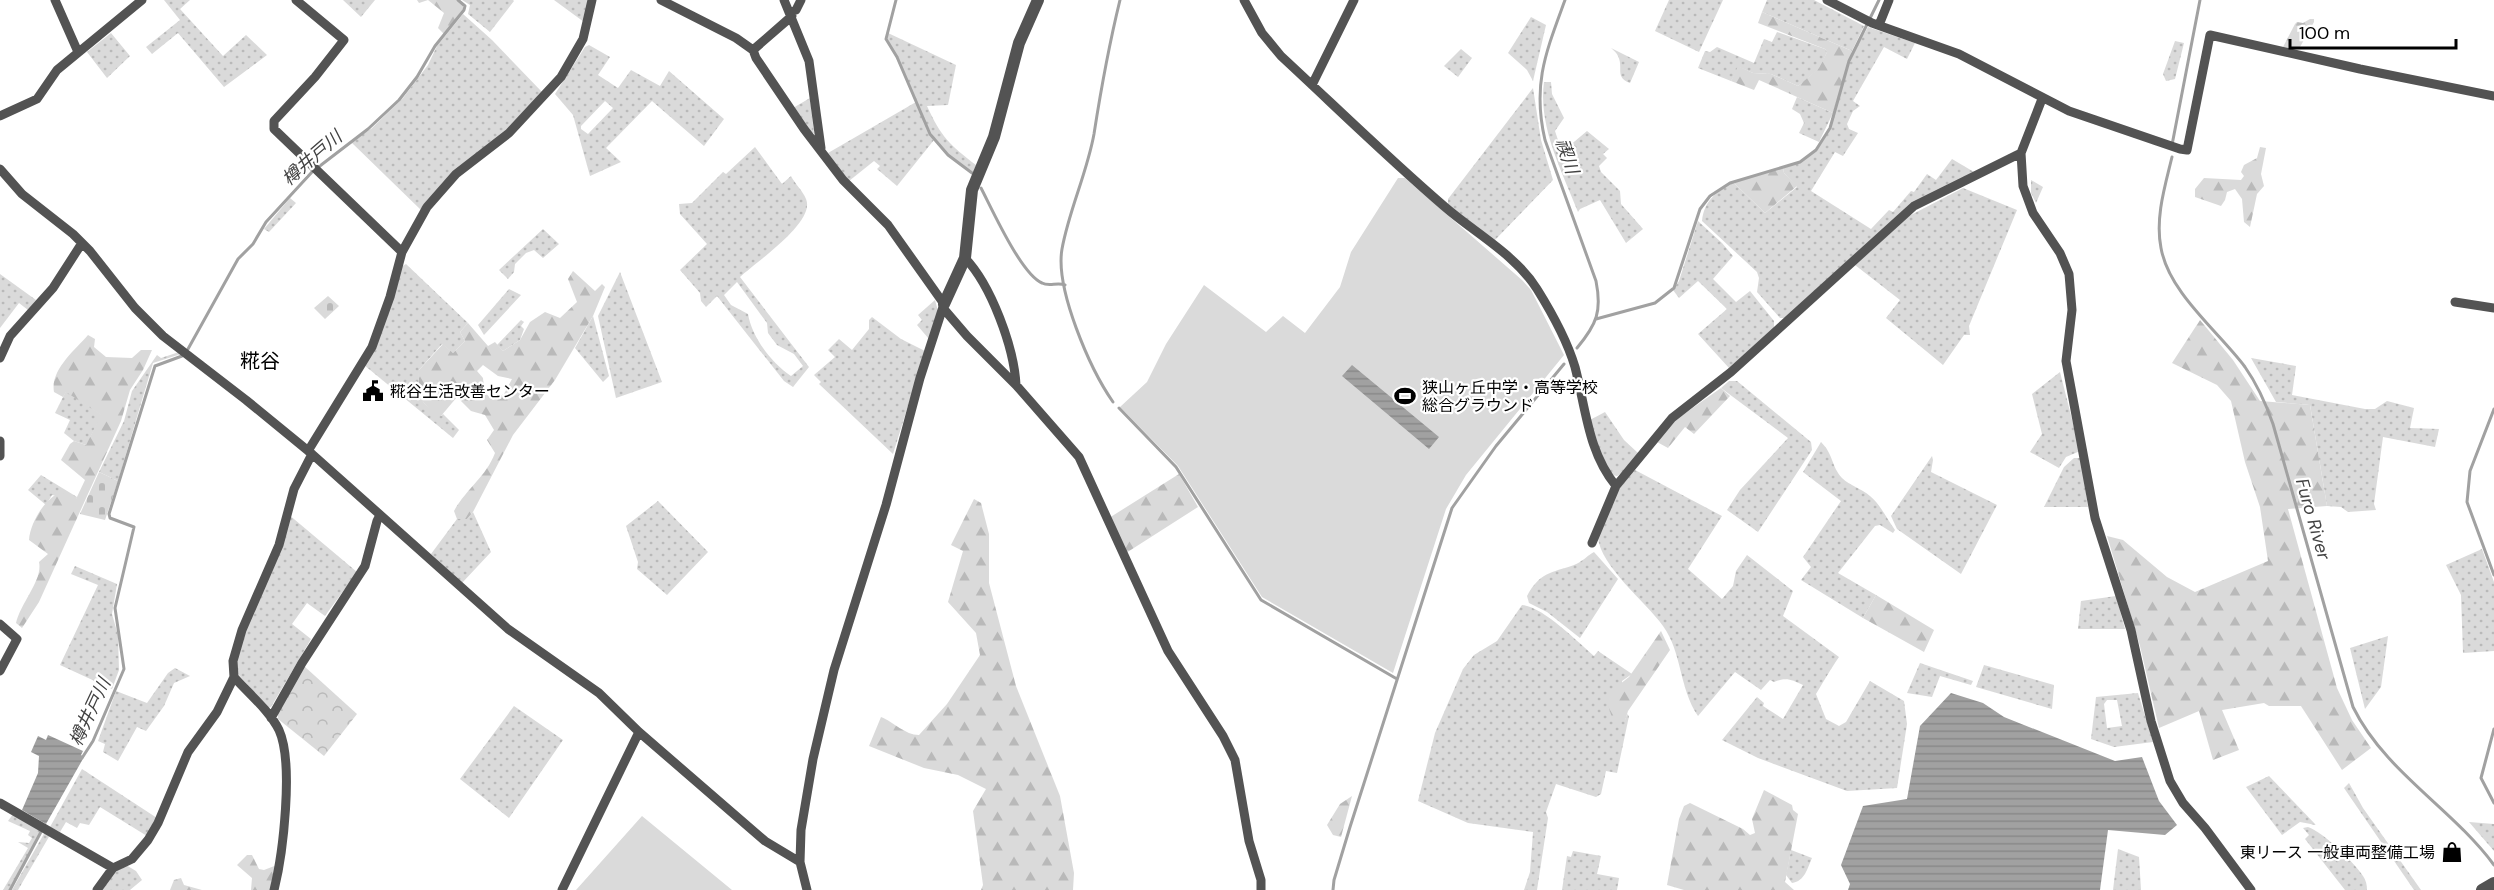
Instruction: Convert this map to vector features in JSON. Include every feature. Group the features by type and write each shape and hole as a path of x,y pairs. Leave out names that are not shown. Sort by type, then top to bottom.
{"street":[{"path":"55,0 78,52"},
{"path":"0,116 37,99 57,70 142,0"},
{"path":"297,0 344,40 274,121 273,126 402,252"},
{"path":"97,890 113,868 132,859 148,840 158,823 188,752 217,712 234,677 233,661 242,630 279,544 294,489 310,453 372,346 390,297 402,252 428,207 444,186 509,133 561,77 583,39 592,0"},
{"path":"661,0 736,38 753,50 761,66 804,129 843,180 888,225 967,336 1016,385 1079,457 1164,642 1182,675 1223,736 1235,760 1249,841 1262,890"},
{"path":"784,0 809,61 822,150"},
{"path":"753,50 796,10 801,0"},
{"path":"807,890 800,862 803,812 834,670 886,505 920,378 944,306 965,258 972,190 994,137 1019,43 1038,0"},
{"path":"1244,0 1262,33 1281,56 1445,207 1516,265 1533,282 1567,344 1593,444 1606,474 1616,486"},
{"path":"1312,85 1354,0"},
{"path":"1827,0 1876,24 1959,54 2042,99 2168,146 2187,150 2210,35 2350,67 2494,96"},
{"path":"1876,24 1889,0"},
{"path":"2042,99 2021,153 2023,186 2033,213 2060,253 2069,274 2072,310 2066,361 2095,518 2131,630 2151,721 2170,781 2183,802 2251,890"},
{"path":"1592,543 1616,486 1672,418 1731,372 1903,214 1914,206 2021,153"},
{"path":"0,169 22,194 82,243 147,322 310,453 493,617 528,645 599,693 639,732 765,841 800,862"},
{"path":"0,358 10,336 53,288 82,243"},
{"path":"965,258 974,267 993,303 1011,353 1016,385"},
{"path":"2455,302 2494,308"},
{"path":"0,441 0,456"},
{"path":"271,718 302,663 365,566 376,521 380,515"},
{"path":"0,624 17,639 0,671"},
{"path":"234,677 271,718 282,738 285,769 284,832 281,862 274,890"},
{"path":"562,890 639,732"},
{"path":"0,803 113,868"},
{"path":"2482,890 2494,883"}],"green space":[{"path":"164,0 190,0 180,9 223,56 246,35 267,55 224,87 178,33 152,54 146,47 180,20"},
{"path":"343,0 375,0 361,17"},
{"path":"428,0 457,0 463,5 463,9 444,34 438,28 444,13"},
{"path":"462,0 514,1 490,32 468,14 470,5"},
{"path":"554,0 588,0 584,22"},
{"path":"1669,0 1723,0 1699,52 1655,31"},
{"path":"1767,0 1814,0 1864,26 1852,51 1762,12"},
{"path":"1762,12 1852,51 1833,113 1759,80 1754,90 1731,81 1738,66 1753,73 1771,74 1798,86 1819,68 1827,52 1825,49 1758,23"},
{"path":"463,14 492,40 542,92 501,136 443,182 422,211 351,142 371,129 403,98 428,65 437,46"},
{"path":"1531,17 1546,25 1533,81 1527,70 1508,53"},
{"path":"2314,19 2314,22 2300,47 2291,51 2284,49 2295,24"},
{"path":"1868,27 1915,43 1907,59 1884,47 1853,101 1860,106 1853,111 1847,124 1849,129 1858,133 1843,156 1835,152 1811,191 1871,229 1889,210 1893,212 1911,191 1914,192 1927,174 1936,180 1952,159 1974,172 1906,208 1785,318 1780,318 1757,292 1759,278 1757,272 1702,221 1703,214 1712,198 1733,182 1765,213 1797,187 1784,173 1783,168 1802,160 1825,138 1851,60"},
{"path":"1777,32 1825,49 1827,52 1820,68 1798,86 1771,74 1753,73 1739,67 1731,81 1698,68 1705,51 1710,52 1717,47 1754,63 1764,39 1772,42"},
{"path":"111,33 130,56 107,78 87,52"},
{"path":"888,33 956,65 948,105 927,106 947,140 976,165 973,173 956,162 931,132 886,39"},
{"path":"2175,41 2184,43 2175,79 2166,81 2163,74"},
{"path":"589,45 610,57 598,75 618,88 631,70 660,86 669,71 724,119 704,146 652,101 606,148 621,162 590,176 573,115 555,94 585,47","holes":["605,101 613,108 588,134 581,129 581,126"]},
{"path":"1611,48 1639,62 1630,83 1622,78 1620,60"},
{"path":"1461,49 1472,58 1458,77 1444,66"},
{"path":"1544,82 1551,82 1552,94 1564,118 1555,131 1562,152 1587,131 1609,149 1603,154 1607,158 1599,166 1601,172 1620,191 1621,204 1643,229 1626,243 1600,200 1578,212 1548,132 1543,99"},
{"path":"1533,88 1541,140 1553,180 1494,241 1448,204 1448,199"},
{"path":"1797,97 1833,113 1819,142 1799,133 1804,123 1800,114 1792,109"},
{"path":"810,98 814,133 811,134 793,108"},
{"path":"916,102 934,140 897,186 877,169 880,166 874,161 849,181 828,153"},
{"path":"755,147 782,184 791,176 806,199 807,208 794,230 740,277 809,367 793,387 784,381 717,296 706,307 701,301 700,293 680,270 707,244 680,214 679,204 692,203 723,172 726,174","holes":["737,282 767,323 768,333 777,345 794,354 803,366 791,376 777,364 758,341 748,314 731,305 724,295"]},
{"path":"2260,147 2266,148 2261,174 2264,186 2257,194 2250,227 2244,222 2242,199 2235,189 2227,192 2221,206 2195,197 2195,189 2204,178 2241,180 2244,176 2241,172 2244,165 2257,158"},
{"path":"1783,168 1784,173 1797,186 1765,213 1733,182"},
{"path":"1398,178 1405,178 1522,280 1531,290 1564,355 1466,475 1446,509 1393,673 1262,597 1178,466 1120,407 1147,382 1166,344 1204,285 1266,332 1283,316 1305,333 1340,287 1351,252"},
{"path":"2031,180 2043,187 2036,203 2031,193"},
{"path":"1963,188 2017,210 1969,326 1970,335 1964,335 1943,365 1886,318 1900,300 1855,265 1909,216"},
{"path":"290,198 296,203 269,232 264,229"},
{"path":"1698,221 1733,256 1713,279 1736,302 1750,291 1774,321 1774,328 1729,368 1698,334 1727,309 1698,281 1679,298 1673,290 1679,281"},
{"path":"543,229 559,244 543,258 534,250 526,253 515,264 514,272 508,279 499,270"},
{"path":"406,264 468,323 460,332 465,341 453,353 442,344 419,370 419,386 423,402 441,416 443,414 459,430 453,438 364,365 401,267"},
{"path":"573,271 595,291 602,284 605,287 593,316 555,380 513,435 473,512 467,519 457,519 454,511 486,469 495,453 487,440 494,430 485,415 471,411 457,397 441,416 436,417 419,397 419,370 443,344 453,353 465,341 460,332 468,323 488,346 495,342 503,351 520,340 530,322 545,312 560,318 577,302 568,279","holes":["483,365 498,376 512,379 504,394 493,400 484,392 483,378 477,371"]},
{"path":"620,272 662,382 616,398 598,316"},
{"path":"0,274 36,300 28,310 19,303 0,328"},
{"path":"509,289 521,295 484,335 478,325"},
{"path":"328,296 339,306 325,319 314,308"},
{"path":"935,300 938,311 929,339 917,325 922,320 918,315"},
{"path":"593,316 609,376 603,382 575,348"},
{"path":"872,317 901,339 925,351 893,454 819,384 821,382 814,375 835,357 828,350 839,339 852,350 869,329 869,320"},
{"path":"521,320 524,322 521,326 524,329 520,340 503,351 497,345"},
{"path":"2200,320 2233,360 2260,401 2310,405 2327,506 2288,509 2337,688 2352,720 2371,748 2342,770 2301,706 2269,706 2264,703 2222,710 2239,750 2213,760 2199,711 2159,728 2140,646 2107,536 2123,540 2167,577 2195,592 2268,561 2260,507 2245,462 2231,401 2217,385 2172,363"},
{"path":"88,335 95,339 94,347 106,357 132,358 141,350 152,350 130,390 121,421 39,602 22,628 16,623 35,584 39,562 48,554 29,540 32,526 44,505 55,495 61,492 76,499 85,480 61,460 74,441 86,445 101,415 66,392 63,397 54,392 56,376 60,368"},
{"path":"179,352 181,354 153,363 118,481 99,472 124,421 132,391 157,355 161,358"},
{"path":"2251,358 2296,366 2292,395 2365,409 2375,409 2387,401 2414,408 2410,428 2439,429 2435,447 2383,437 2374,504 2376,510 2348,512 2341,507 2327,506 2310,405 2276,402"},
{"path":"2060,372 2080,451 2066,457 2059,468 2030,452 2042,434 2032,394"},
{"path":"1729,381 1737,381 1811,442 1812,450 1758,532 1727,510 1740,490 1788,438 1721,388"},
{"path":"1721,388 1730,396 1694,434 1685,427 1668,448 1657,442 1674,421"},
{"path":"66,391 102,415 86,445 74,441 64,433 70,420 55,413"},
{"path":"1605,412 1624,440 1638,453 1625,471 1617,476 1612,475 1600,454 1590,420"},
{"path":"1821,442 1842,478 1874,499 1895,530 1893,533 1880,525 1875,526 1838,573 1876,595 1863,618 1801,580 1811,567 1803,557 1841,501 1803,472"},
{"path":"1932,456 1931,472 1997,505 1961,574 1897,529 1891,516"},
{"path":"2074,458 2081,458 2088,507 2044,507 2064,467"},
{"path":"1635,470 1722,516 1688,569 1722,599 1733,586 1736,571 1747,555 1793,591 1783,616 1839,657 1816,694 1826,719 1839,726 1846,722 1870,681 1904,701 1907,724 1897,788 1847,791 1758,758 1722,740 1757,697 1764,703 1763,706 1783,719 1803,685 1795,681 1785,679 1774,682 1770,680 1761,690 1735,672 1698,716 1687,694 1669,636 1655,616 1615,572 1601,548 1598,537 1617,491"},
{"path":"99,472 118,481 105,520 80,514"},
{"path":"1179,474 1198,507 1126,553 1109,518"},
{"path":"41,475 77,497 76,500 52,495 46,505 28,490"},
{"path":"974,499 981,503 989,534 989,583 1016,686 1060,796 1074,873 1073,890 981,890 983,885 973,811 986,789 958,775 924,768 869,746 881,717 909,733 919,735 947,704 980,655 976,633 948,602 963,551 951,545"},
{"path":"658,501 708,552 667,595 637,569 638,562 626,526"},
{"path":"473,512 491,552 462,583 431,554 457,519 467,519"},
{"path":"288,514 357,572 325,616 307,603 292,624 311,639 271,707 268,708 238,674 236,667 239,649"},
{"path":"2482,549 2494,582 2494,651 2463,653 2461,595 2446,565"},
{"path":"1594,552 1618,579 1580,638 1547,612 1529,603 1527,596 1542,578 1552,572 1577,564"},
{"path":"75,566 117,584 112,614 118,635 119,670 112,689 60,665 98,585 71,574"},
{"path":"1876,595 1934,630 1924,652 1863,618"},
{"path":"2116,596 2125,629 2078,629 2081,601"},
{"path":"1522,605 1539,611 1549,618 1594,656 1598,651 1632,674 1622,681 1625,720 1627,714 1629,716 1617,773 1606,771 1601,794 1596,797 1556,784 1546,812 1548,818 1537,890 1524,890 1530,872 1533,832 1468,823 1418,801 1435,733 1463,669 1474,655 1497,641"},
{"path":"1661,631 1670,650 1628,711 1625,721 1612,718 1607,701 1615,688 1629,677"},
{"path":"2388,636 2381,687 2365,709 2350,648"},
{"path":"1920,663 1973,681 1971,685 1940,676 1932,697 1907,693"},
{"path":"1984,665 2054,685 2052,709 1976,687"},
{"path":"304,666 357,714 324,756 278,719 278,713"},
{"path":"175,668 190,676 174,683 164,706 146,731 137,727 118,761 103,752 105,744 98,741 116,691 147,703 168,673"},
{"path":"2138,693 2153,742 2114,747 2091,739 2096,697","holes":["2107,700 2117,700 2122,726 2107,728 2104,704"]},
{"path":"514,706 563,740 509,818 460,779"},
{"path":"82,769 157,818 147,836 100,807 89,825 80,823 77,828 66,822 60,832 50,827"},
{"path":"2269,776 2316,825 2300,822 2282,835 2246,787"},
{"path":"2349,783 2363,808 2421,890 2414,890 2344,788"},
{"path":"1764,790 1792,805 1793,810 1798,814 1785,882 1794,890 1684,890 1667,885 1679,819 1684,806 1690,803 1743,829 1750,835 1755,833 1752,819"},
{"path":"1352,796 1341,837 1333,835 1327,825 1340,804"},
{"path":"13,814 42,831 9,890 3,890 28,848 18,842 29,843 32,838 28,835 30,831 8,821"},
{"path":"642,816 732,890 576,890"},
{"path":"2469,822 2494,824 2494,851"},
{"path":"2308,827 2330,841 2353,863 2364,878 2367,890 2345,890 2305,839 2309,835 2303,828"},
{"path":"45,832 50,835 18,890 12,890"},
{"path":"2118,849 2139,857 2141,890 2113,890"},
{"path":"1791,850 1812,858 1803,877 1792,883 1786,875"},
{"path":"1573,851 1601,856 1597,874 1619,878 1617,890 1562,890 1567,856 1571,857"},
{"path":"247,855 252,855 259,869 264,870 277,865 271,890 251,890 252,878 237,865"},
{"path":"126,865 136,871 142,880 130,890 100,890 111,875"},
{"path":"181,878 184,885 202,890 170,890 174,880"}],"shaded area":[{"path":"1352,365 1439,437 1429,449 1342,376"},
{"path":"1951,693 1983,703 2004,717 2115,761 2142,757 2159,801 2177,825 2165,835 2108,830 2100,890 1848,890 1850,884 1841,865 1863,806 1907,799 1920,726"},
{"path":"48,735 83,751 81,755 84,757 46,824 22,810 38,773 39,756 31,752 38,736 46,740"}],"waterway":[{"name":"樽井戸川","path":"188,349 238,259 253,244 266,222 312,172 368,129 399,100 417,77 435,46 464,10 465,6 458,0"},
{"path":"896,0 886,39 897,57 930,134 948,155 972,173"},
{"path":"1113,402 1094,370 1076,328 1061,266 1065,234 1091,149 1120,0"},
{"name":"禊川","path":"1565,0 1543,68 1540,102 1545,140 1598,292 1596,317 1589,332 1577,348"},
{"path":"1596,319 1655,303 1674,288 1700,209 1710,196 1730,183 1800,162 1816,150 1830,128 1849,61 1879,0"},
{"name":"Furo River","path":"2172,145 2200,0"},
{"name":"Furo River","path":"2172,157 2159,225 2159,237 2166,265 2184,296 2245,367 2267,409 2353,707 2383,751 2459,825 2494,865"},
{"path":"981,188 1016,255 1025,267 1042,283 1065,285"},
{"name":"樽井戸川","path":"82,758 93,741 124,669 115,608 134,527 110,518 109,514 155,366 182,356"},
{"path":"1333,890 1350,827 1452,508 1496,446 1564,364"},
{"path":"1119,408 1176,467 1261,600 1397,679"},
{"path":"2494,409 2470,471 2467,502 2494,575"},
{"path":"2494,729 2481,778 2494,803"},
{"name":"樽井戸川","path":"10,890 42,830"}],"place":[{"name":"糀谷生活改善センター","path":"373,391"},
{"name":"狭山ヶ丘中学・高等学校 総合グラウンド","path":"1405,396"},
{"name":"東リース 一般車両整備工場","path":"2452,852"}],"district":[{"name":"糀谷","path":"260,361"}]}
